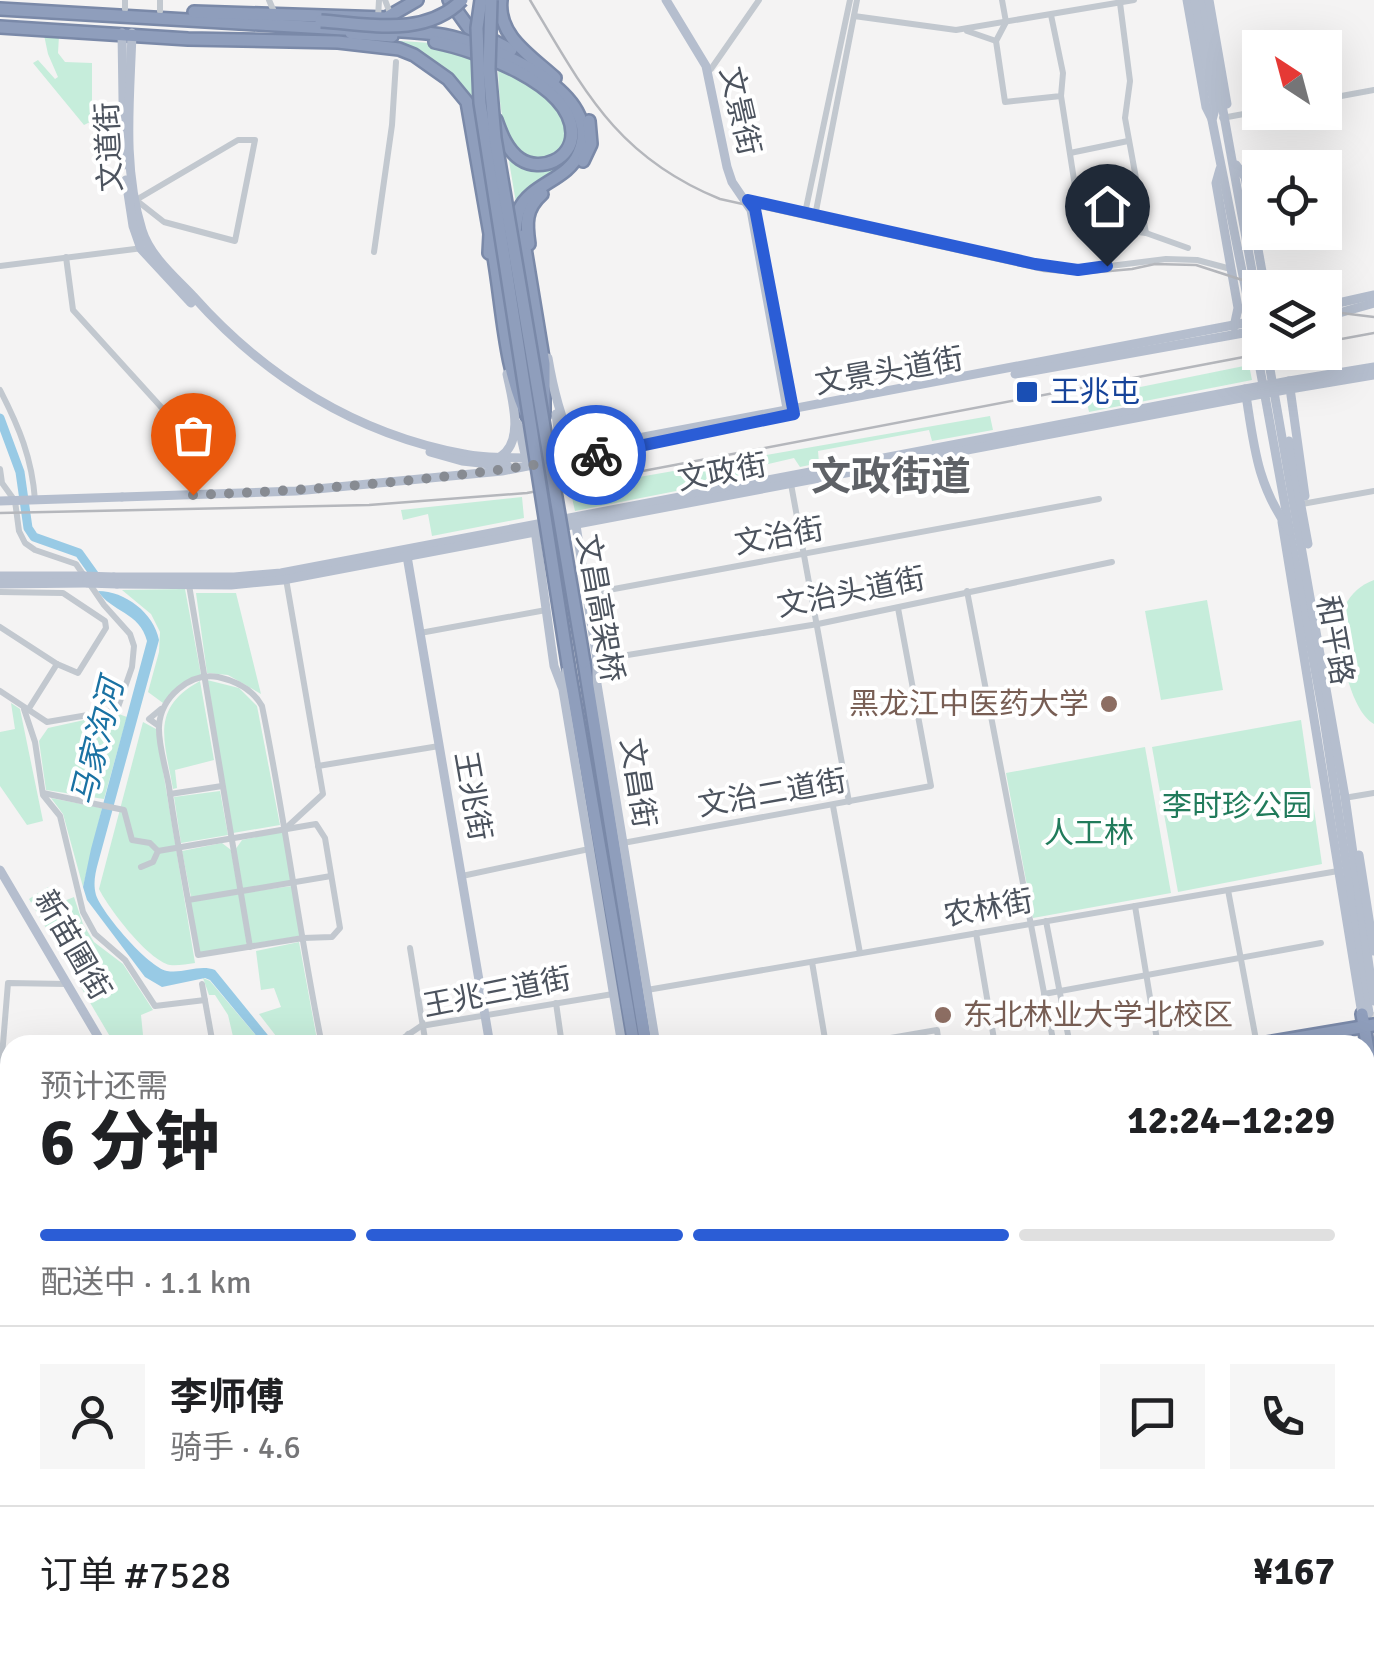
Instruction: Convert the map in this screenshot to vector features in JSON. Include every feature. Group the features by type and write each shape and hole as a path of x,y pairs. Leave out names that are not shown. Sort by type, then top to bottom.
{"highway":[{"path":"270,21 390,11 417,0"},
{"path":"449,0 474,31 555,78"},
{"path":"270,21 423,24 444,16 462,0"},
{"name":"文昌高架桥","path":"480,0 480,103 538,426 591,661 623,940 623,981 632,1035"},
{"name":"文昌高架桥","path":"491,0 488,70 522,244 538,426 568,664 644,1035"},
{"path":"501,0 500,16 509,34 581,101 590,124 591,144 572,174 526,210 522,244"},
{"path":"0,9 160,6 411,38 464,49 500,62 544,89 569,118 572,140 562,156 549,163 530,164 512,152 494,116"},
{"path":"0,9 270,21 412,32 454,38 502,53 561,92 582,119 584,131 572,164 525,200 518,212 522,244"},
{"path":"270,21 312,42"},
{"path":"0,27 383,46 414,55 459,90 471,117 512,370 518,397 538,426"},
{"path":"1301,1035 1368,1020"}],"main road":[{"name":"文景街","path":"668,0 711,69 731,166 755,209 790,412"},
{"name":"文景街","path":"668,0 706,66 727,168 751,210 790,412"},
{"path":"1191,0 1215,108 1212,120 1221,166 1220,182 1242,272"},
{"path":"1206,0 1221,107 1234,162 1246,270"},
{"name":"文道街","path":"127,33 129,170 145,248"},
{"name":"文道街","path":"127,33 122,145 134,226 145,248"},
{"path":"1234,162 1244,178 1260,270"},
{"path":"1221,166 1216,183 1238,308 1234,327"},
{"path":"522,244 554,396 562,456"},
{"name":"文景头道街","path":"145,248 252,356 308,396 369,426 414,442 468,455 527,461"},
{"name":"文景头道街","path":"145,248 244,356 308,402 361,428 447,457 480,464 527,461"},
{"path":"491,252 514,406 527,461"},
{"path":"1342,302 1374,295"},
{"path":"1342,311 1374,303"},
{"name":"文景头道街","path":"0,501 296,491 527,461 1242,325"},
{"name":"文景头道街","path":"562,456 590,446 1242,336"},
{"path":"1290,385 1374,367"},
{"path":"1259,370 1338,871 1368,1020"},
{"name":"和平路","path":"1263,370 1295,502 1290,532 1332,764 1368,1020"},
{"name":"和平路","path":"1273,370 1345,797 1374,1001"},
{"path":"1290,385 1374,375"},
{"path":"1282,520 1295,502 1306,496 1290,385"},
{"name":"文政街","path":"534,527 1290,385"},
{"path":"1246,393 1261,480 1290,532"},
{"path":"554,396 572,442 590,446"},
{"path":"500,457 506,454 514,438 514,406"},
{"path":"1295,502 1350,797 1374,952"},
{"path":"575,520 591,661"},
{"path":"0,576 188,584 286,579 534,527"},
{"path":"115,581 281,573 534,527"},
{"path":"534,527 554,666 563,690 620,1035"},
{"name":"王兆街","path":"407,556 488,1035"},
{"path":"542,584 547,574 577,569 583,577"},
{"path":"0,584 85,580"},
{"name":"文昌街","path":"591,661 654,1035"},
{"path":"563,690 568,664"},
{"name":"新苗圃街","path":"0,874 9,896 96,1035"},
{"path":"623,940 632,902"},
{"path":"600,907 623,940"}],"street":[{"path":"269,0 270,21"},
{"path":"382,0 390,11"},
{"path":"382,0 390,11"},
{"path":"711,69 759,0"},
{"path":"805,213 850,0"},
{"path":"816,216 857,0"},
{"path":"1002,0 1006,22 996,41 1005,102 1061,96"},
{"path":"1072,0 1074,11"},
{"path":"956,30 1134,0"},
{"path":"1120,2 1130,81 1125,118 1146,233"},
{"path":"1052,15 1081,225 1146,233 1188,248"},
{"path":"854,16 979,32 996,41"},
{"path":"374,252 392,125 396,62"},
{"path":"1342,96 1374,90"},
{"path":"1212,120 1242,114"},
{"path":"238,140 255,140 236,242 164,222 136,200 238,140"},
{"path":"1070,153 1128,141"},
{"path":"1075,188 1134,174"},
{"path":"748,200 1035,264 1078,270 1166,258 1197,260 1231,269"},
{"path":"0,266 145,248"},
{"path":"66,257 73,310 191,440 193,495"},
{"path":"0,390 22,434 33,468 35,500"},
{"path":"0,469 2,483 15,501 19,531 25,543 76,564 134,642 132,667 117,710 47,722 0,691"},
{"path":"791,480 849,802"},
{"path":"1295,502 1374,491"},
{"name":"文治街","path":"586,594 1098,498"},
{"name":"文治头道街","path":"591,661 818,624 1112,562"},
{"path":"285,829 322,794 286,579"},
{"path":"188,584 250,947"},
{"path":"967,591 1052,1035"},
{"path":"0,592 63,593 104,621 106,628 78,673 0,627"},
{"name":"文治二道街","path":"622,843 931,786 898,608"},
{"path":"420,633 546,610"},
{"path":"57,664 26,708 42,793 60,816 83,912 96,934 125,960 155,1006 205,1000"},
{"path":"158,851 178,848 231,838 285,829 316,824 320,827 340,928 332,937 303,938 198,956 178,848 159,726 149,719 185,685 203,676 236,683 251,692 262,706 285,829 303,938 324,1035"},
{"path":"34,742 47,722"},
{"path":"318,766 439,746"},
{"path":"170,794 222,786"},
{"path":"42,793 118,807 124,810 132,840 150,843 158,851"},
{"path":"1350,797 1374,793"},
{"path":"833,806 860,953"},
{"path":"462,876 590,850"},
{"path":"141,867 153,862 158,851"},
{"name":"农林街","path":"647,990 1338,871"},
{"path":"188,900 331,876"},
{"path":"1228,890 1254,1035"},
{"path":"1136,906 1156,1035"},
{"path":"1046,921 1068,1035"},
{"path":"976,933 994,1035"},
{"path":"1044,994 1321,942"},
{"path":"410,948 423,1035"},
{"path":"812,962 824,1035"},
{"path":"5,1035 8,983 66,984"},
{"path":"202,984 211,1035"},
{"name":"王兆三道街","path":"408,1034 421,1026 613,994"},
{"path":"556,1003 561,1035"},
{"path":"908,1035 937,1030 938,1035"}],"green space":[{"path":"44,35 59,36 58,53 65,62 92,63 92,121 84,125 33,63 38,60 55,79 58,77"},
{"path":"356,38 431,43 473,55 479,118 459,83 431,59 396,44"},
{"path":"498,64 523,77 561,110 569,133 557,154 543,159 528,158 510,139 501,109"},
{"path":"580,137 571,160 516,203 508,155 535,169"},
{"path":"1242,366 1242,370 1250,370 1252,380 1089,412 1086,398"},
{"path":"990,416 993,430 932,441 929,430 818,451 819,463 800,467 794,458 751,468 747,477 575,511 570,489"},
{"path":"522,497 524,518 432,536 428,514 403,520 401,510"},
{"path":"1374,580 1374,724 1365,716 1350,687 1341,633 1347,601"},
{"path":"185,589 201,675 163,703 148,692 160,632 151,614 122,590"},
{"path":"196,593 236,593 261,694 228,675 207,673"},
{"path":"1207,600 1223,690 1161,700 1145,611"},
{"path":"207,680 239,688 257,706 280,825 233,833"},
{"path":"200,681 214,760 175,770 177,788 173,789 165,741 167,715 173,703"},
{"path":"11,703 20,709 43,821 27,825 0,786 0,732 15,729"},
{"path":"116,713 127,717 104,799 46,790 39,741 48,728"},
{"name":"李时珍公园","path":"1301,720 1322,864 1178,892 1152,747"},
{"path":"143,722 156,729 195,963 170,965 151,954 120,921 99,889"},
{"name":"人工林","path":"1145,747 1171,893 1033,918 1006,773"},
{"path":"220,791 228,835 181,843 174,797"},
{"path":"51,798 102,808 83,887 63,814"},
{"path":"284,831 291,881 243,890 235,850 242,840"},
{"path":"222,843 231,850 238,890 191,897 182,851"},
{"path":"292,886 300,936 251,944 242,893"},
{"path":"48,887 59,903 74,897 94,942 123,964 153,1010 141,1015 143,1035 109,1035 29,899"},
{"path":"239,894 247,945 200,953 190,902"},
{"path":"299,942 316,1035 275,1035 259,1014 281,1007 274,988 261,990 256,951"},
{"path":"203,978 210,981 256,1035 233,1035 228,1015 215,995 209,995"}],"water":[{"path":"98,591 137,605 151,621 159,640 97,867 96,895 127,938 159,967 173,972 215,970 268,1035 256,1035 210,980 162,987 145,977 87,900 83,887 91,849 147,641 132,618"}],"waterway":[{"name":"马家沟河","path":"0,418 20,472 28,528 34,537 79,553 99,581"}],"tunnel":[{"path":"1369,1013 1374,1035"}],"railway":[{"path":"530,0 587,92 629,142 685,182 720,199 1044,271 1077,274 1155,264 1196,265 1242,280"},
{"path":"1342,313 1374,317"},
{"path":"1342,339 1374,333"},
{"path":"0,513 369,505 527,493 1242,357"}],"way so far":[{"path":"193,495 296,491 440,477 596,455"}],"place":[{"name":"王兆屯","path":"1027,392"},
{"name":"黑龙江中医药大学","path":"1109,704"},
{"name":"东北林业大学北校区","path":"943,1015"}],"district":[{"name":"文政街道","path":"891,476"}],"route":[{"path":"596,455 794,414 755,209 748,200 1035,264 1078,270 1107,266"}]}
